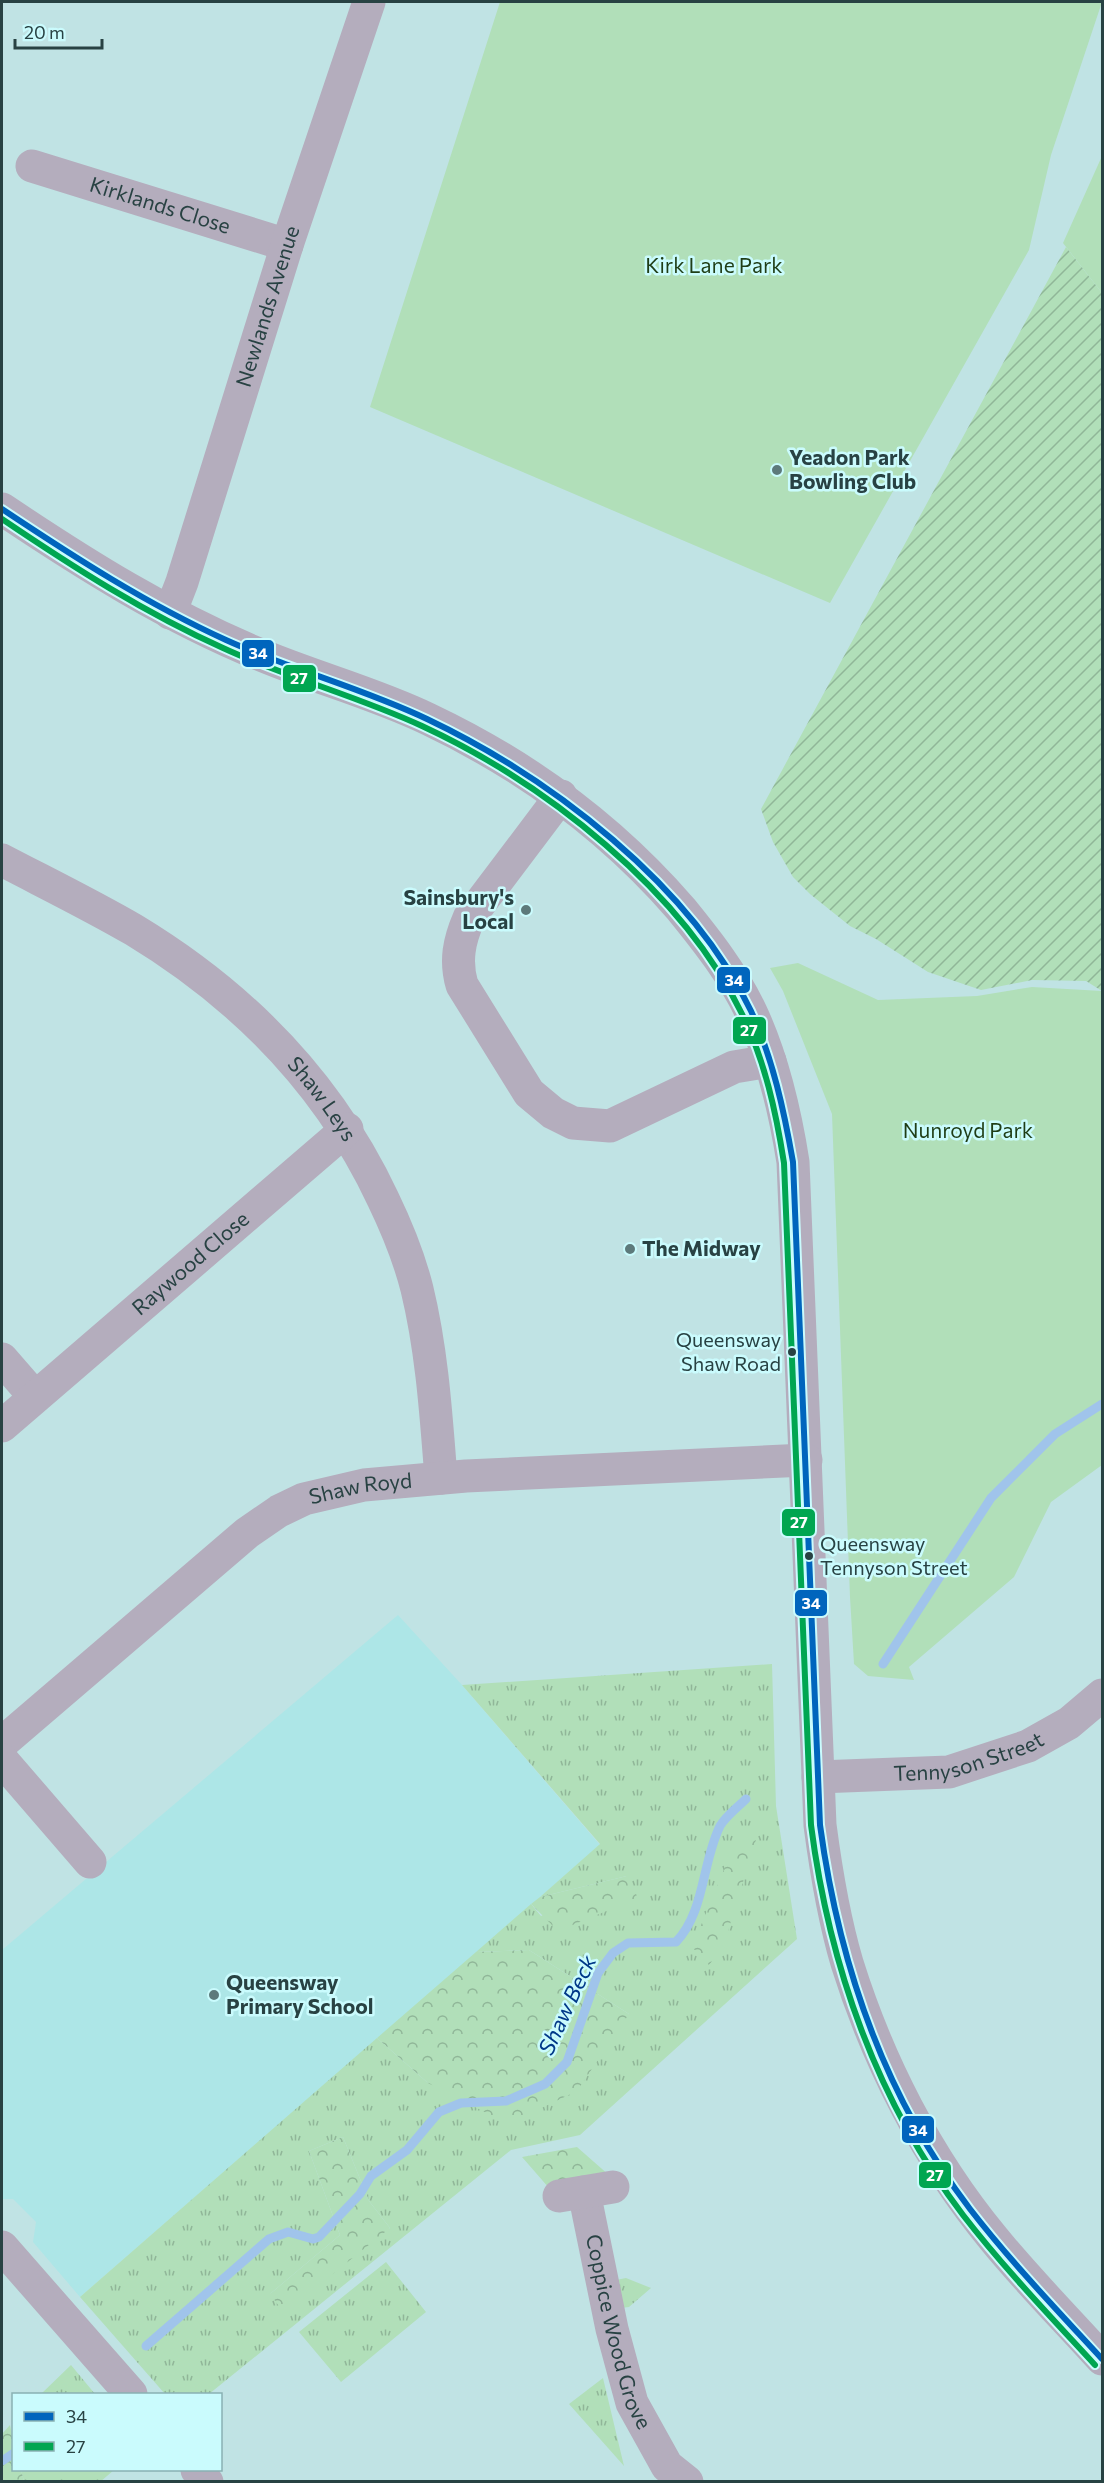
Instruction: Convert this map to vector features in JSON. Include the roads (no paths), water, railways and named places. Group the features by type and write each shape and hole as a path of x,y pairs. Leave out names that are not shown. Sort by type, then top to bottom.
{"street":[{"name":"Newlands Avenue","path":"170,613 189,561 287,245 369,2"},
{"name":"Kirklands Close","path":"32,166 287,245"},
{"path":"2,509 89,567 170,613 260,655 424,717 526,771 561,796 617,843 665,891 721,961 750,1012 770,1061 780,1095 793,1162 820,1825 847,1962 875,2040 894,2083 931,2150 993,2238 1102,2359"},
{"path":"561,796 469,918 458,951 462,986 529,1093 553,1113 573,1123 610,1126 734,1067 770,1061"},
{"name":"Shaw Leys","path":"2,860 134,931 199,974 269,1034 306,1074 346,1129 373,1178 401,1239 416,1288 431,1360 441,1478"},
{"name":"Raywood Close","path":"2,1426 346,1129"},
{"path":"2,1359 35,1397"},
{"name":"Shaw Royd","path":"2,1743 247,1533 279,1511 304,1499 364,1485 441,1478 806,1460"},
{"name":"Tennyson Street","path":"818,1777 950,1772 1028,1746 1100,1704"},
{"path":"2,1760 90,1862"},
{"name":"Coppice Wood Grove","path":"585,2191 612,2329 632,2403 668,2476"},
{"path":"4,2254 130,2393"}],"waterway":[{"path":"883,1664 991,1498 1055,1434 1102,1404"},
{"name":"Shaw Beck","path":"146,2346 269,2239 288,2232 313,2239 319,2237 360,2194 371,2176 407,2150 439,2112 461,2103 506,2101 545,2084 567,2062 598,1973 613,1953 628,1943 676,1942 685,1930 698,1902 714,1840 720,1826 746,1799"},
{"name":"Shaw Beck","path":"2,2461 12,2454"}],"place":[{"name":"Yeadon Park Bowling Club","path":"777,470"},
{"name":"Sainsbury's Local","path":"526,910"},
{"name":"The Midway","path":"630,1249"},
{"name":"Queensway Shaw Road","path":"792,1352"},
{"name":"Queensway Tennyson Street","path":"809,1556"},
{"name":"Queensway Primary School","path":"214,1995"}],"park label":[{"name":"Kirk Lane Park","path":"714,266"},
{"name":"Nunroyd Park","path":"968,1131"}]}
